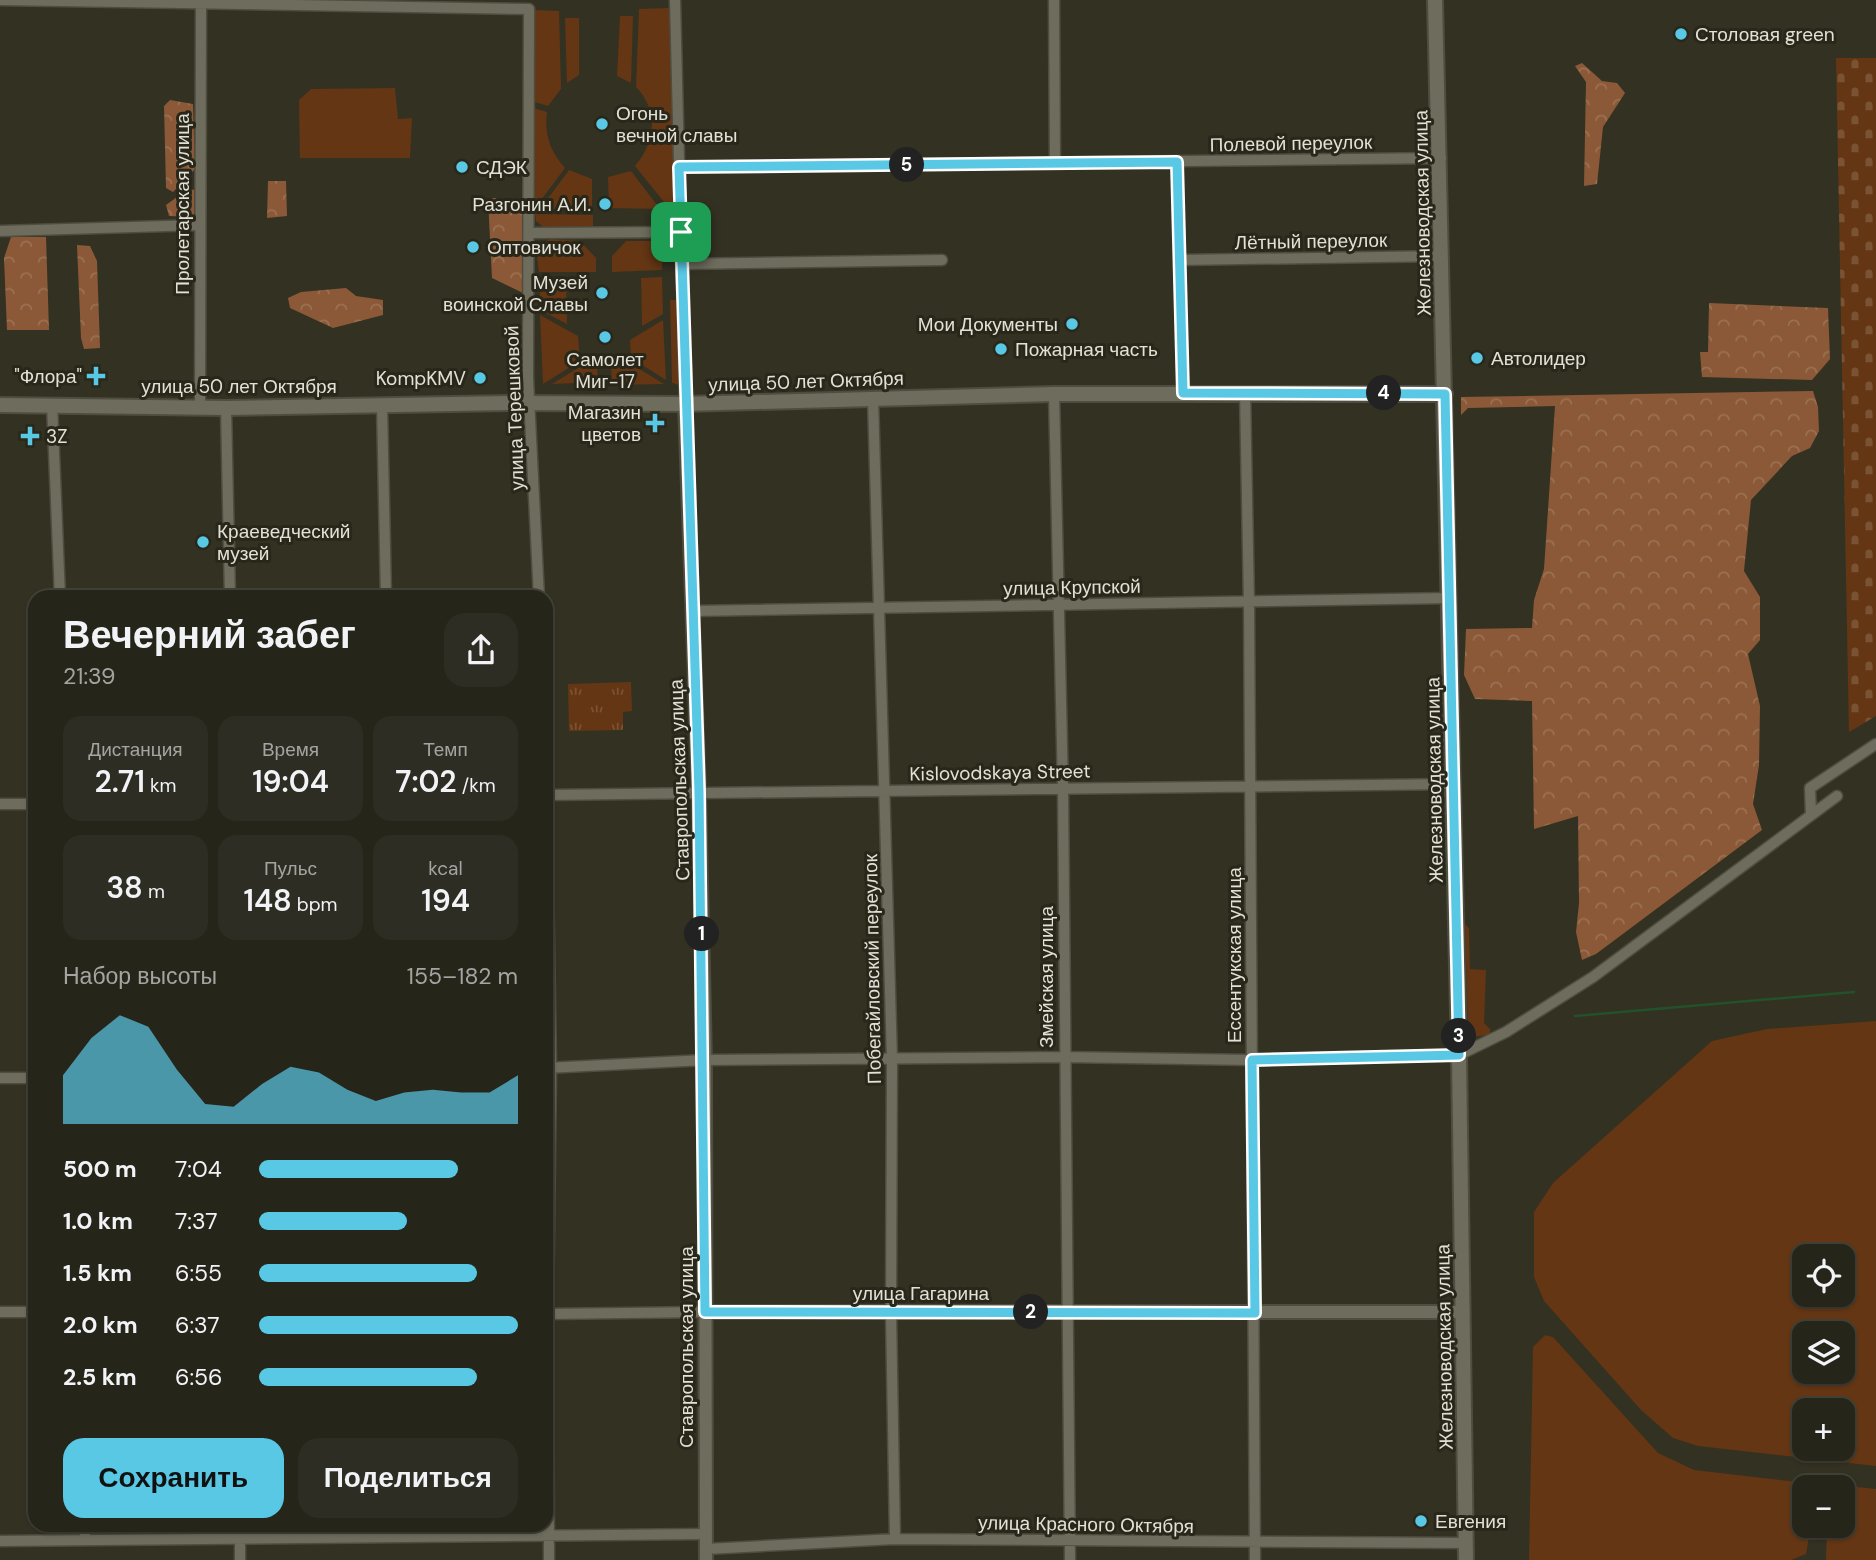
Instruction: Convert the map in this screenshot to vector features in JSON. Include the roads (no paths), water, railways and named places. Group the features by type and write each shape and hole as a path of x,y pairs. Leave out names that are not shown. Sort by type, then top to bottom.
{"main road":[{"name":"Железноводская улица","path":"1435,0 1441,158 1454,784 1466,1560"},
{"name":"улица 50 лет Октября","path":"0,405 226,408 382,404 685,404 1054,394 1445,394"}],"street":[{"path":"0,0 201,2"},
{"name":"Ставропольская улица","path":"675,0 705,1060 706,1555"},
{"path":"1054,0 1055,163"},
{"name":"улица Терешковой","path":"201,2 529,9 531,233 527,306 539,590"},
{"name":"Пролетарская улица","path":"200,407 201,2"},
{"name":"Полевой переулок","path":"679,167 1441,158"},
{"path":"1177,162 1183,393"},
{"path":"0,231 200,225"},
{"path":"531,233 681,232"},
{"name":"Лётный переулок","path":"1180,260 1442,256"},
{"path":"681,264 942,261"},
{"name":"Ессентукская улица","path":"1245,392 1249,603 1255,1560"},
{"name":"Змейская улица","path":"1054,394 1063,789 1063,1057 1070,1311 1070,1560"},
{"name":"Побегайловский переулок","path":"873,399 892,1060 891,1314 895,1539"},
{"path":"52,404 60,590"},
{"path":"382,404 386,590"},
{"path":"226,408 230,590"},
{"name":"улица Крупской","path":"693,611 1450,598"},
{"path":"1811,815 1811,788 1876,744"},
{"name":"Kislovodskaya Street","path":"553,795 1454,784"},
{"path":"553,1067 705,1060 1063,1057 1252,1060 1459,1055 1506,1032 1594,977 1837,796"},
{"path":"0,804 28,804"},
{"path":"0,1078 28,1077"},
{"path":"0,1311 28,1312"},
{"name":"улица Гагарина","path":"553,1314 1463,1312"},
{"path":"85,1532 85,1539"},
{"path":"240,1532 240,1560"},
{"path":"396,1532 396,1537"},
{"path":"549,1534 549,1560"},
{"path":"0,1541 240,1536 706,1534"},
{"name":"улица Красного Октября","path":"706,1555 895,1539 1256,1544 1465,1543"}],"waterway":[{"path":"1575,1016 1854,992"}],"place":[{"name":"Столовая green","path":"1681,34"},
{"name":"Огонь вечной славы","path":"602,124"},
{"name":"СДЭК","path":"462,167"},
{"name":"Разгонин А.И.","path":"605,204"},
{"name":"Оптовичок","path":"473,247"},
{"name":"Музей воинской Славы","path":"602,293"},
{"name":"Мои Документы","path":"1072,324"},
{"name":"Самолет Миг-17","path":"605,337"},
{"name":"Пожарная часть","path":"1001,349"},
{"name":"Автолидер","path":"1477,358"},
{"name":"\"Флора\"","path":"96,376"},
{"name":"KompKMV","path":"480,378"},
{"name":"Магазин цветов","path":"655,423"},
{"name":"3Z","path":"30,436"},
{"name":"Краеведческий музей","path":"203,542"},
{"name":"Евгения","path":"1421,1521"}]}
